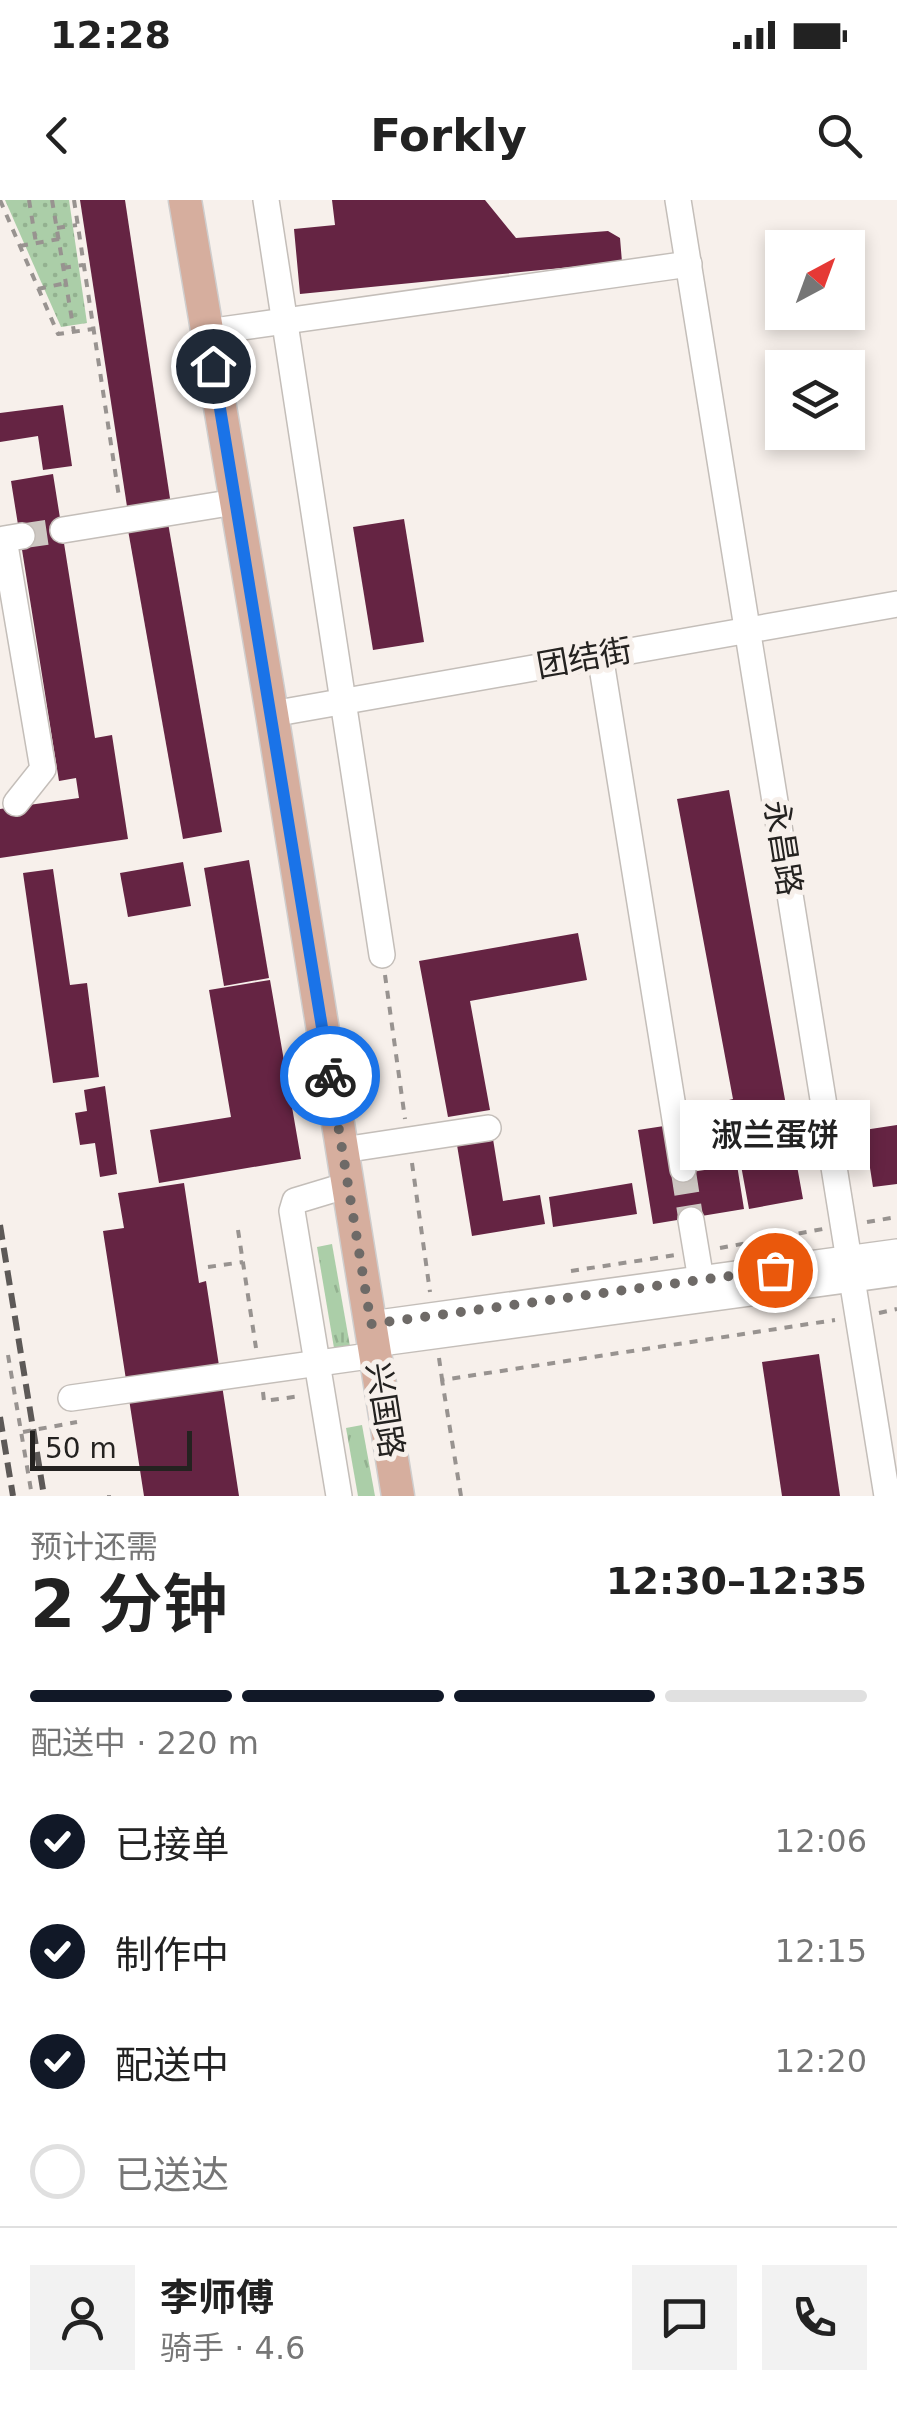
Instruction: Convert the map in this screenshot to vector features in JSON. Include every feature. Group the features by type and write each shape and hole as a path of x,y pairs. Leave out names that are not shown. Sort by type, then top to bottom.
{"main road":[{"name":"兴国路","path":"185,200 398,1496"}],"street":[{"path":"266,200 382,955"},
{"name":"永昌路","path":"678,200 887,1496"},
{"path":"207,332 689,264"},
{"path":"63,530 235,502"},
{"path":"16,803 43,768 4,539 22,536"},
{"name":"团结街","path":"272,714 897,604"},
{"path":"600,655 683,1169"},
{"path":"343,1150 488,1128"},
{"path":"339,1496 292,1211 295,1201 348,1185"},
{"path":"692,1220 701,1280"},
{"path":"374,1341 851,1270 897,1252"},
{"path":"75,1410 374,1341 701,1280 851,1270 897,1273"}],"path":[{"path":"0,200 58,334 93,329"},
{"path":"29,200 36,243"},
{"path":"52,200 74,332"},
{"path":"74,200 123,520"},
{"path":"56,228 78,225"},
{"path":"20,246 59,239"},
{"path":"64,268 83,265"},
{"path":"38,288 66,283"},
{"path":"382,955 430,1292"},
{"path":"208,1267 243,1262"},
{"path":"461,1496 442,1380 897,1310"},
{"path":"8,1355 32,1496"},
{"path":"21,1433 75,1410"}],"green space":[{"path":"5,200 69,200 87,323 61,327"},
{"path":"332,1244 350,1346 334,1348 317,1247"},
{"path":"362,1425 375,1496 358,1496 346,1428"}],"building":[{"path":"80,200 125,200 171,505 128,513"},
{"path":"332,200 485,200 516,238 608,231 620,238 622,262 300,294 294,229 335,225"},
{"path":"63,405 72,466 43,470 38,436 0,442 0,413"},
{"path":"53,474 95,738 112,735 128,839 0,858 0,809 79,798 76,778 59,781 11,481"},
{"path":"404,519 424,642 373,650 353,527"},
{"path":"168,523 222,832 183,839 128,530"},
{"path":"729,790 803,1199 749,1209 729,1100 733,1099 677,799"},
{"path":"249,860 269,978 224,986 204,868"},
{"path":"183,862 191,906 128,917 120,873"},
{"path":"53,869 70,985 87,983 99,1077 53,1083 23,873"},
{"path":"578,933 587,980 470,1001 490,1110 448,1117 419,961"},
{"path":"270,980 301,1159 159,1183 150,1130 231,1117 209,990"},
{"path":"105,1086 117,1174 100,1177 95,1143 80,1145 75,1113 87,1111 84,1090"},
{"path":"726,1116 731,1147 701,1152 696,1121"},
{"path":"897,1125 897,1184 873,1187 864,1130"},
{"path":"664,1126 672,1175 737,1165 744,1209 653,1224 638,1130"},
{"path":"493,1139 503,1201 540,1195 545,1224 472,1236 457,1145"},
{"path":"184,1183 199,1283 206,1281 239,1496 144,1496 103,1231 124,1228 118,1193"},
{"path":"632,1183 637,1214 553,1227 549,1197"},
{"path":"819,1354 840,1496 782,1496 762,1362"}],"tunnel":[{"path":"22,536 63,530"},
{"path":"683,1169 691,1220"}],"railway":[{"path":"0,1225 44,1496"},
{"path":"0,1417 13,1496"}],"way so far":[{"path":"330,1076 371,1324 775,1270"}],"place":[{"name":"淑兰蛋饼","path":"775,1270"}],"route":[{"path":"213,366 330,1076"}]}
